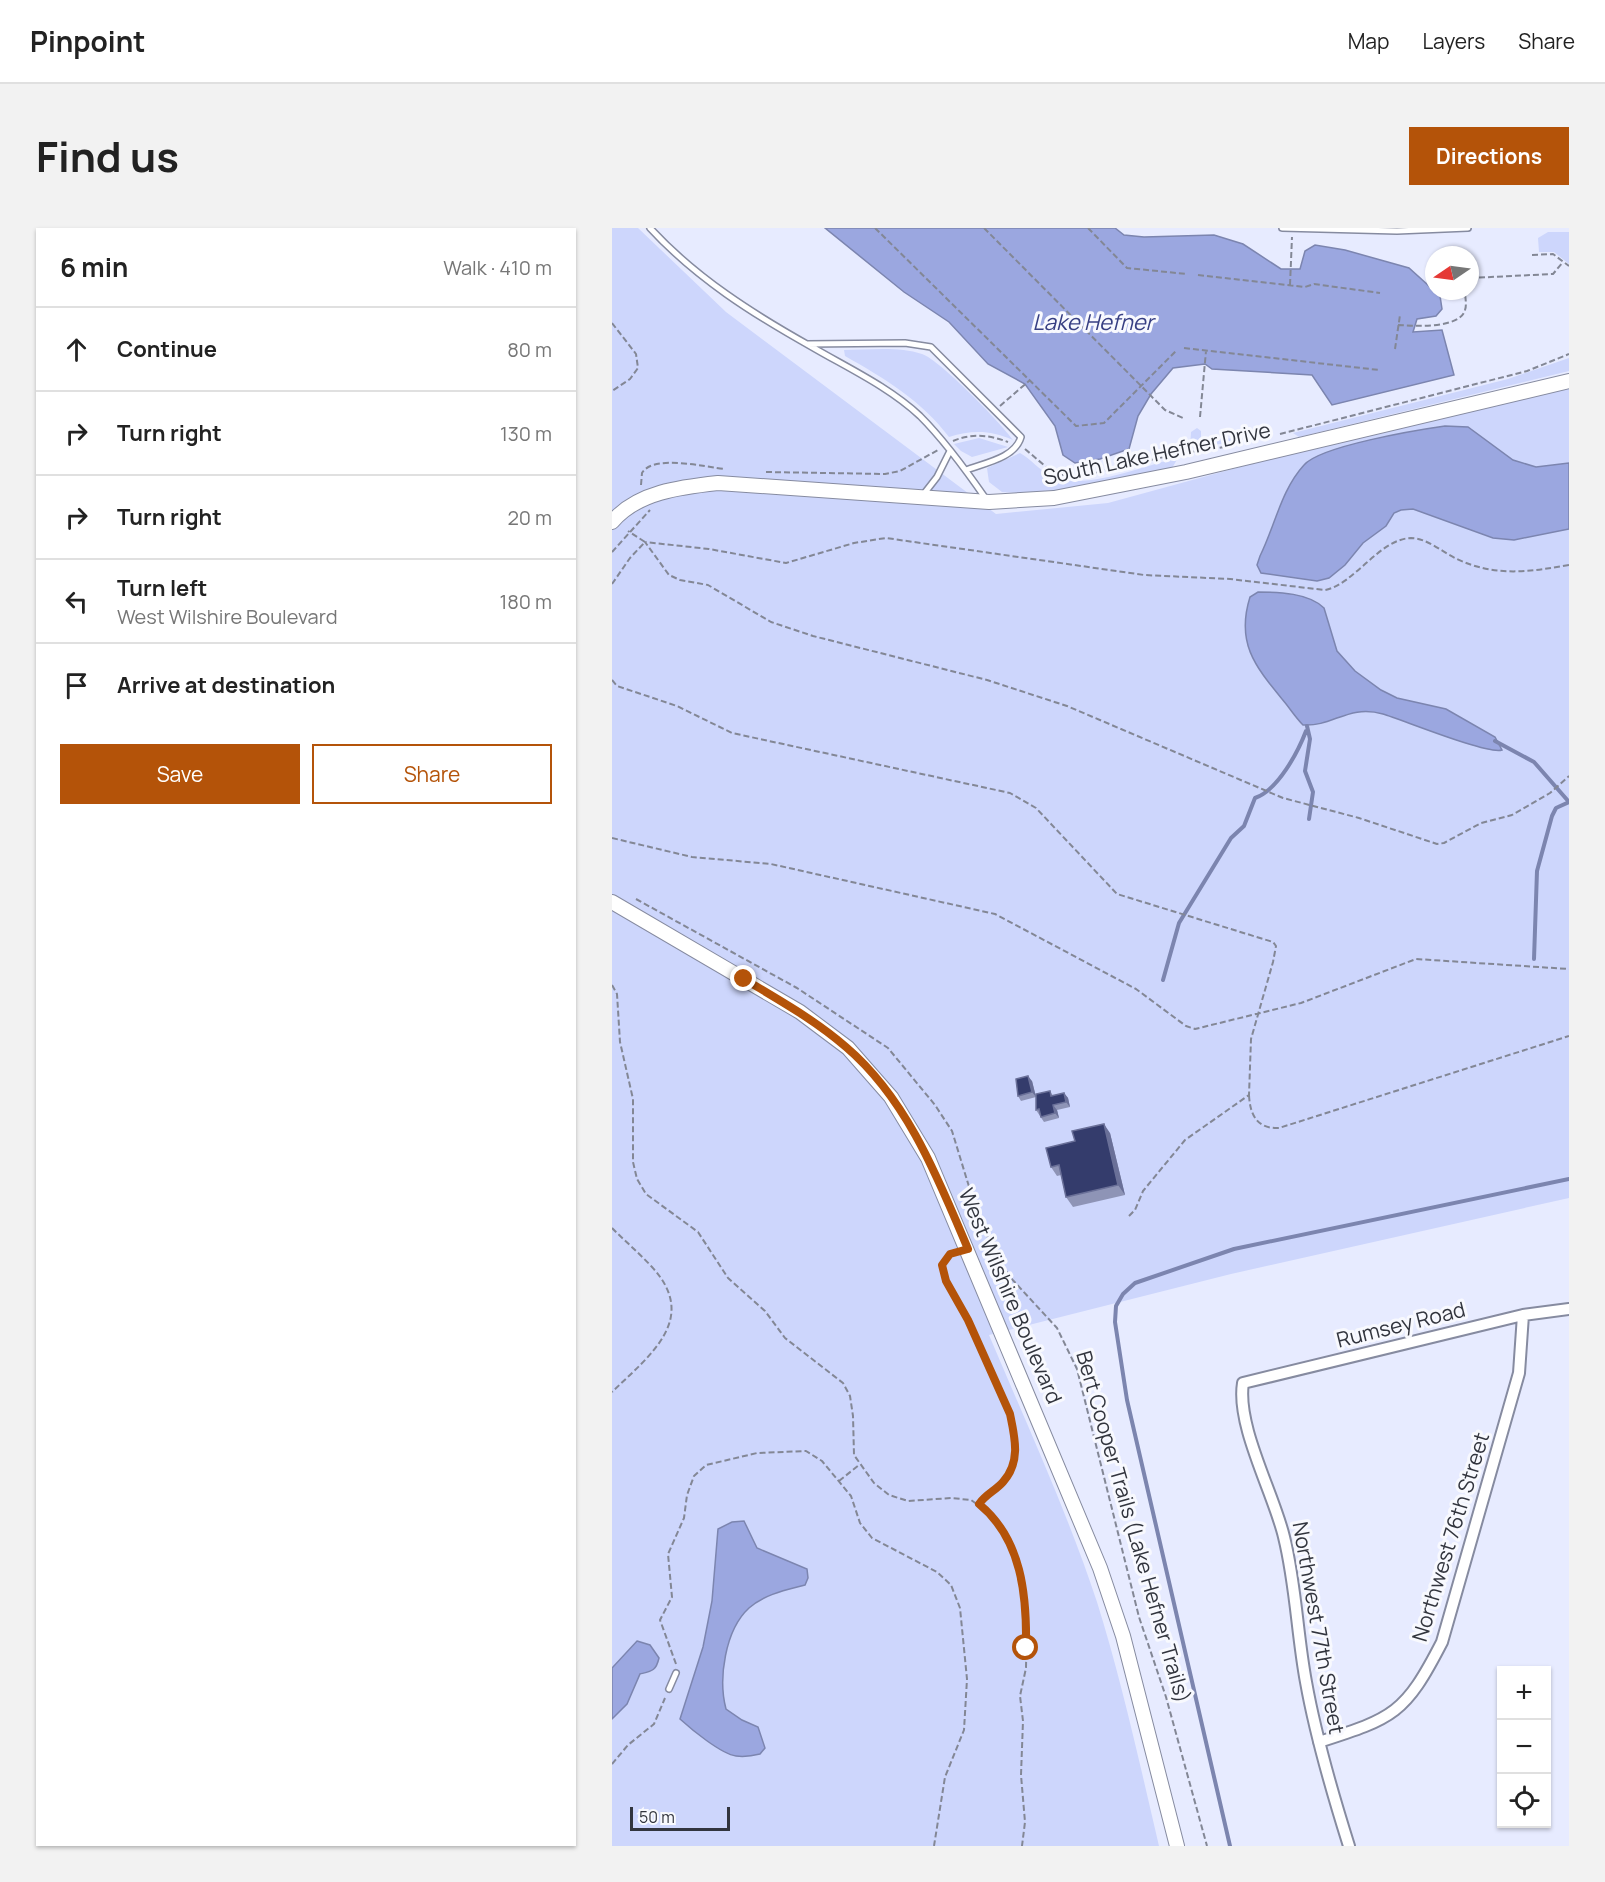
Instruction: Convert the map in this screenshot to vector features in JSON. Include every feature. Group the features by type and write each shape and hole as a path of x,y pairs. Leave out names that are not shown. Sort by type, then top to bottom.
{"street":[{"name":"South Lake Hefner Drive","path":"613,520 647,497 683,486 718,483 989,502 1054,498 1108,489 1569,381"},
{"name":"West Wilshire Boulevard","path":"612,902 800,1012 848,1048 891,1097 928,1158 1100,1568 1123,1636 1177,1846"},
{"name":"Rumsey Road","path":"1244,1383 1522,1315 1569,1309"},
{"name":"Northwest 76th Street","path":"1319,1742 1372,1725 1401,1708 1422,1681 1442,1642 1520,1373 1522,1315"},
{"name":"Northwest 77th Street","path":"1244,1383 1244,1409 1284,1535 1296,1597 1305,1680 1319,1742 1349,1846"}],"lane":[{"path":"650,228 685,263 716,287 907,405 950,451 989,502"},
{"path":"1282,228 1397,231 1468,228"},
{"path":"806,344 905,344 932,348 1021,437 1018,447 966,470"},
{"path":"920,498 932,486 950,451"},
{"path":"669,1689 676,1673"}],"path":[{"path":"875,228 1076,426 1104,423 1177,350"},
{"path":"984,228 1165,410 1183,418"},
{"path":"1089,228 1127,268 1188,274"},
{"path":"1290,285 1293,229"},
{"path":"1532,255 1553,254 1569,266"},
{"path":"1479,278 1553,274 1563,262"},
{"path":"1198,275 1305,287 1314,284 1380,294"},
{"path":"1398,325 1450,323 1462,316 1465,310 1465,300"},
{"path":"1395,349 1400,315"},
{"path":"612,323 636,354 638,368 630,379 612,391"},
{"path":"1184,348 1378,370"},
{"path":"1200,417 1206,351"},
{"path":"1275,436 1527,370 1569,354"},
{"path":"995,411 1030,380"},
{"path":"954,440 965,436 988,436 1010,443"},
{"path":"1024,449 1051,471 1073,478 1172,455 1246,443"},
{"path":"764,472 885,474 900,471 937,451"},
{"path":"641,484 642,473 650,465 670,462 729,469"},
{"path":"612,552 628,532 647,516"},
{"path":"613,520 645,542 669,574 680,580 708,585 771,622 813,636 987,680 1067,706 1283,798 1359,818 1437,844 1444,843 1480,824 1512,815 1551,793 1569,776"},
{"path":"645,542 709,549 786,563 855,543 886,538 1144,574 1230,579 1325,590 1336,587 1384,550 1412,538 1429,543 1483,569 1525,573 1569,565"},
{"path":"612,584 630,558 645,542"},
{"path":"612,681 617,686 677,706 732,733 983,786 1023,799 1036,808 1117,894 1273,942 1276,946 1274,963 1256,1014 1251,1039 1249,1095 1251,1115 1270,1128 1279,1128 1569,1036"},
{"path":"612,838 692,857 771,864 995,914 1136,988 1186,1026 1195,1029 1301,1003 1416,959 1569,969"},
{"path":"612,986 617,994 621,1042 633,1099 633,1162 646,1194 705,1239 728,1278 765,1311 785,1338 843,1383 850,1396 854,1455 874,1483 890,1496 908,1502 951,1498 971,1500 992,1515 1005,1535 1022,1573 1027,1608 1026,1668 1020,1696 1023,1721 1022,1775 1025,1822 1022,1846"},
{"path":"1129,1216 1136,1209 1143,1191 1185,1140 1249,1095"},
{"name":"Bert Cooper Trails (Lake Hefner Trails)","path":"965,1171 978,1216 1002,1266 1057,1328 1077,1369 1139,1617 1166,1696 1207,1846"},
{"path":"612,1228 653,1268 669,1293 674,1311 667,1333 653,1352 612,1392"},
{"path":"968,1249 950,1254 945,1258 942,1265 946,1281 968,1320 1010,1414 1017,1443 1014,1466 1002,1483 985,1495 979,1504"},
{"path":"676,1673 676,1658 660,1620 672,1597 668,1554 684,1518 687,1495 694,1476 706,1465 716,1462 785,1450 807,1451 822,1461 851,1496 860,1523 872,1539 937,1572 951,1585 960,1608 967,1679 964,1730 945,1777 934,1846"},
{"path":"839,1481 859,1465"},
{"path":"612,1764 628,1745 654,1724 669,1689"}],"shaded area":[{"path":"612,228 638,228 726,312 996,514 1108,503 1288,454 1569,387 1569,1198 1231,1274 989,1335 1059,1501 1097,1602 1123,1693 1159,1846 612,1846"},
{"path":"1548,232 1569,232 1569,264 1554,252 1539,252 1538,238"},
{"path":"894,349 922,354 956,379 1013,440 997,434 981,432 949,437 915,401 845,356 844,350"},
{"path":"1569,358 1569,371 1299,437 1293,433 1508,379"},
{"path":"1197,428 1201,431 1201,439 1256,438 1190,449 1191,432"},
{"path":"979,438 1008,447 972,457 954,444"},
{"path":"1020,453 1050,475 1063,480 1079,481 1113,476 1178,458 1172,468 1067,489 1020,493 1002,492 989,482 987,468"}],"water":[{"name":"Lake Hefner","path":"825,228 1115,228 1124,235 1144,237 1214,235 1243,244 1281,269 1300,269 1305,251 1315,245 1345,250 1409,268 1425,282 1425,300 1441,300 1442,309 1436,316 1417,319 1413,332 1442,330 1454,375 1332,405 1312,375 1212,369 1205,364 1173,368 1151,394 1138,416 1129,449 1100,459 1075,463 1063,455 1055,426 1025,384 988,364 949,322 904,292"},
{"path":"1445,426 1468,427 1513,460 1536,467 1569,463 1569,529 1514,540 1493,538 1413,509 1401,510 1394,513 1386,526 1363,543 1345,565 1329,578 1317,581 1261,573 1257,565 1260,556 1284,497 1304,465 1329,451 1348,445"},
{"path":"1258,592 1293,594 1318,603 1324,608 1337,651 1355,671 1381,690 1397,698 1446,709 1495,737 1502,750 1480,747 1371,712 1350,714 1314,725 1303,725 1263,675 1250,652 1245,627 1246,613 1250,597"},
{"path":"744,1521 757,1548 807,1569 808,1578 805,1585 769,1596 755,1603 741,1617 734,1629 723,1670 726,1709 758,1727 765,1748 760,1754 736,1756 715,1746 680,1719 703,1647 712,1601 718,1529 732,1522"},
{"path":"637,1641 650,1645 659,1658 658,1662 653,1670 640,1674 627,1704 612,1719 612,1668"}],"building":[{"path":"1028,1076 1032,1092 1018,1096 1016,1079"},
{"path":"1050,1091 1051,1096 1064,1093 1066,1102 1053,1105 1055,1113 1041,1117 1039,1109 1036,1110 1036,1094"},
{"path":"1104,1124 1118,1185 1066,1197 1059,1165 1051,1167 1046,1148 1075,1141 1072,1131"}],"waterway":[{"path":"1307,726 1310,739 1305,771 1313,792 1309,819"},
{"path":"1163,980 1179,923 1231,838 1244,826 1255,798 1272,787 1279,779 1298,749 1306,731"},
{"path":"1495,741 1534,762 1569,802"},
{"path":"1534,959 1537,871 1552,816 1556,808 1569,802"},
{"path":"1230,1846 1127,1400 1115,1322 1116,1306 1123,1294 1135,1283 1234,1249 1569,1179"}],"route":[{"path":"744,979 800,1012 848,1048 891,1097 928,1158 944,1192 968,1249 950,1254 945,1258 942,1265 946,1281 968,1320 1010,1414 1017,1443 1014,1466 1002,1483 985,1495 979,1504 992,1515 1005,1535 1022,1573 1027,1608 1026,1648"}]}
